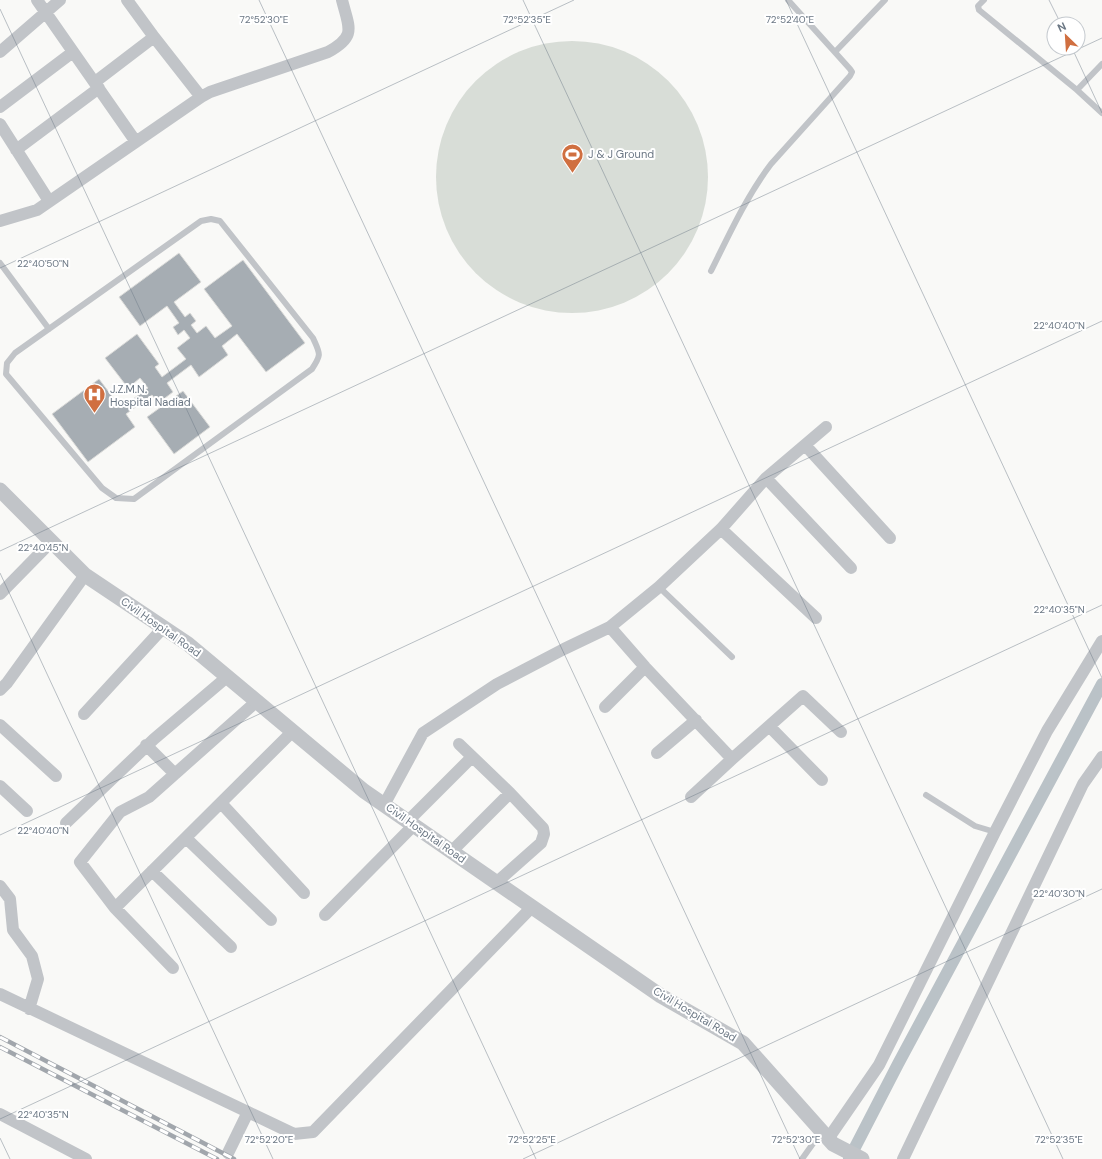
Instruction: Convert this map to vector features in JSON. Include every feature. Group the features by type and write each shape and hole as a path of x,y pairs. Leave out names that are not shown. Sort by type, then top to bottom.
{"street":[{"path":"37,0 136,142"},
{"path":"0,52 60,0"},
{"path":"127,0 201,97"},
{"path":"0,221 37,210 210,92 328,52 341,45 348,37 349,29 342,0"},
{"path":"16,150 154,37"},
{"path":"0,108 73,52"},
{"path":"0,124 49,201"},
{"path":"384,804 423,733 497,684 610,627 659,587 721,529 766,478 826,427"},
{"path":"804,445 890,538"},
{"path":"766,478 851,568"},
{"name":"Civil Hospital Road","path":"0,490 84,575 188,644 364,791 661,996 744,1043 828,1138 862,1159"},
{"path":"721,529 816,618"},
{"path":"0,594 51,542"},
{"path":"0,690 7,683 84,575"},
{"path":"610,627 645,667 732,758"},
{"path":"84,714 163,628"},
{"path":"828,1138 879,1065 995,832 1047,732 1102,641"},
{"path":"605,707 645,667"},
{"path":"66,823 146,745 227,677"},
{"path":"691,798 732,758 803,696 841,732"},
{"path":"173,968 115,908 80,862 120,812 149,797 257,702"},
{"path":"656,753 696,720"},
{"path":"0,725 56,776"},
{"path":"769,726 822,780"},
{"path":"115,908 293,731"},
{"path":"459,744 510,793 543,828 544,834 541,842 497,882"},
{"path":"146,745 175,774"},
{"path":"903,1159 1083,784 1102,756"},
{"path":"325,915 472,757"},
{"path":"0,786 26,810"},
{"path":"452,851 510,793"},
{"path":"221,803 304,893"},
{"path":"186,838 271,920"},
{"path":"152,871 231,947"},
{"path":"0,886 10,899 13,930 32,956 38,979 29,1009"},
{"path":"0,994 294,1134 313,1132 532,907"},
{"path":"228,1152 248,1112"},
{"path":"0,1114 86,1159"}],"lane":[{"path":"711,271 759,179 852,72 788,0"},
{"path":"835,52 885,0"},
{"path":"984,0 978,6 979,10 1077,90 1102,113"},
{"path":"1077,90 1102,64"},
{"path":"210,219 220,221 313,338 319,350 319,358 312,369 134,499 116,498 102,488 6,374 7,363 15,353 49,329 201,221 210,219"},
{"path":"0,263 49,329"},
{"path":"659,587 732,657"},
{"path":"926,795 974,826 995,832"},
{"path":"802,1159 828,1138"}],"shaded area":[{"name":"J & J Ground","path":"572,41 611,47 636,57 668,81 685,102 697,125 705,151 708,177 702,216 692,241 668,273 647,290 624,302 598,310 572,313 533,307 508,297 476,273 459,252 447,229 439,203 436,177 442,138 452,113 476,81 497,64 520,52 546,44"}],"building":[{"path":"179,253 201,282 174,302 185,317 190,313 196,321 191,325 197,333 206,326 215,338 232,326 204,289 243,260 305,343 266,372 237,334 222,346 228,355 199,377 191,365 167,383 173,392 165,398 168,402 183,391 210,427 174,454 147,417 161,407 152,395 126,414 135,427 88,462 52,414 99,379 121,408 148,388 140,378 128,388 105,358 137,334 159,364 155,367 162,377 186,359 177,348 190,338 184,330 178,335 173,327 179,323 167,306 140,326 119,297"}],"waterway":[{"path":"849,1159 898,1064 1102,684"}],"railway":[{"path":"0,1037 234,1159"},
{"path":"0,1047 217,1159"}],"place":[{"name":"J & J Ground","path":"572,174"},
{"name":"J.Z.M.N. Hospital Nadiad","path":"95,414"}]}
